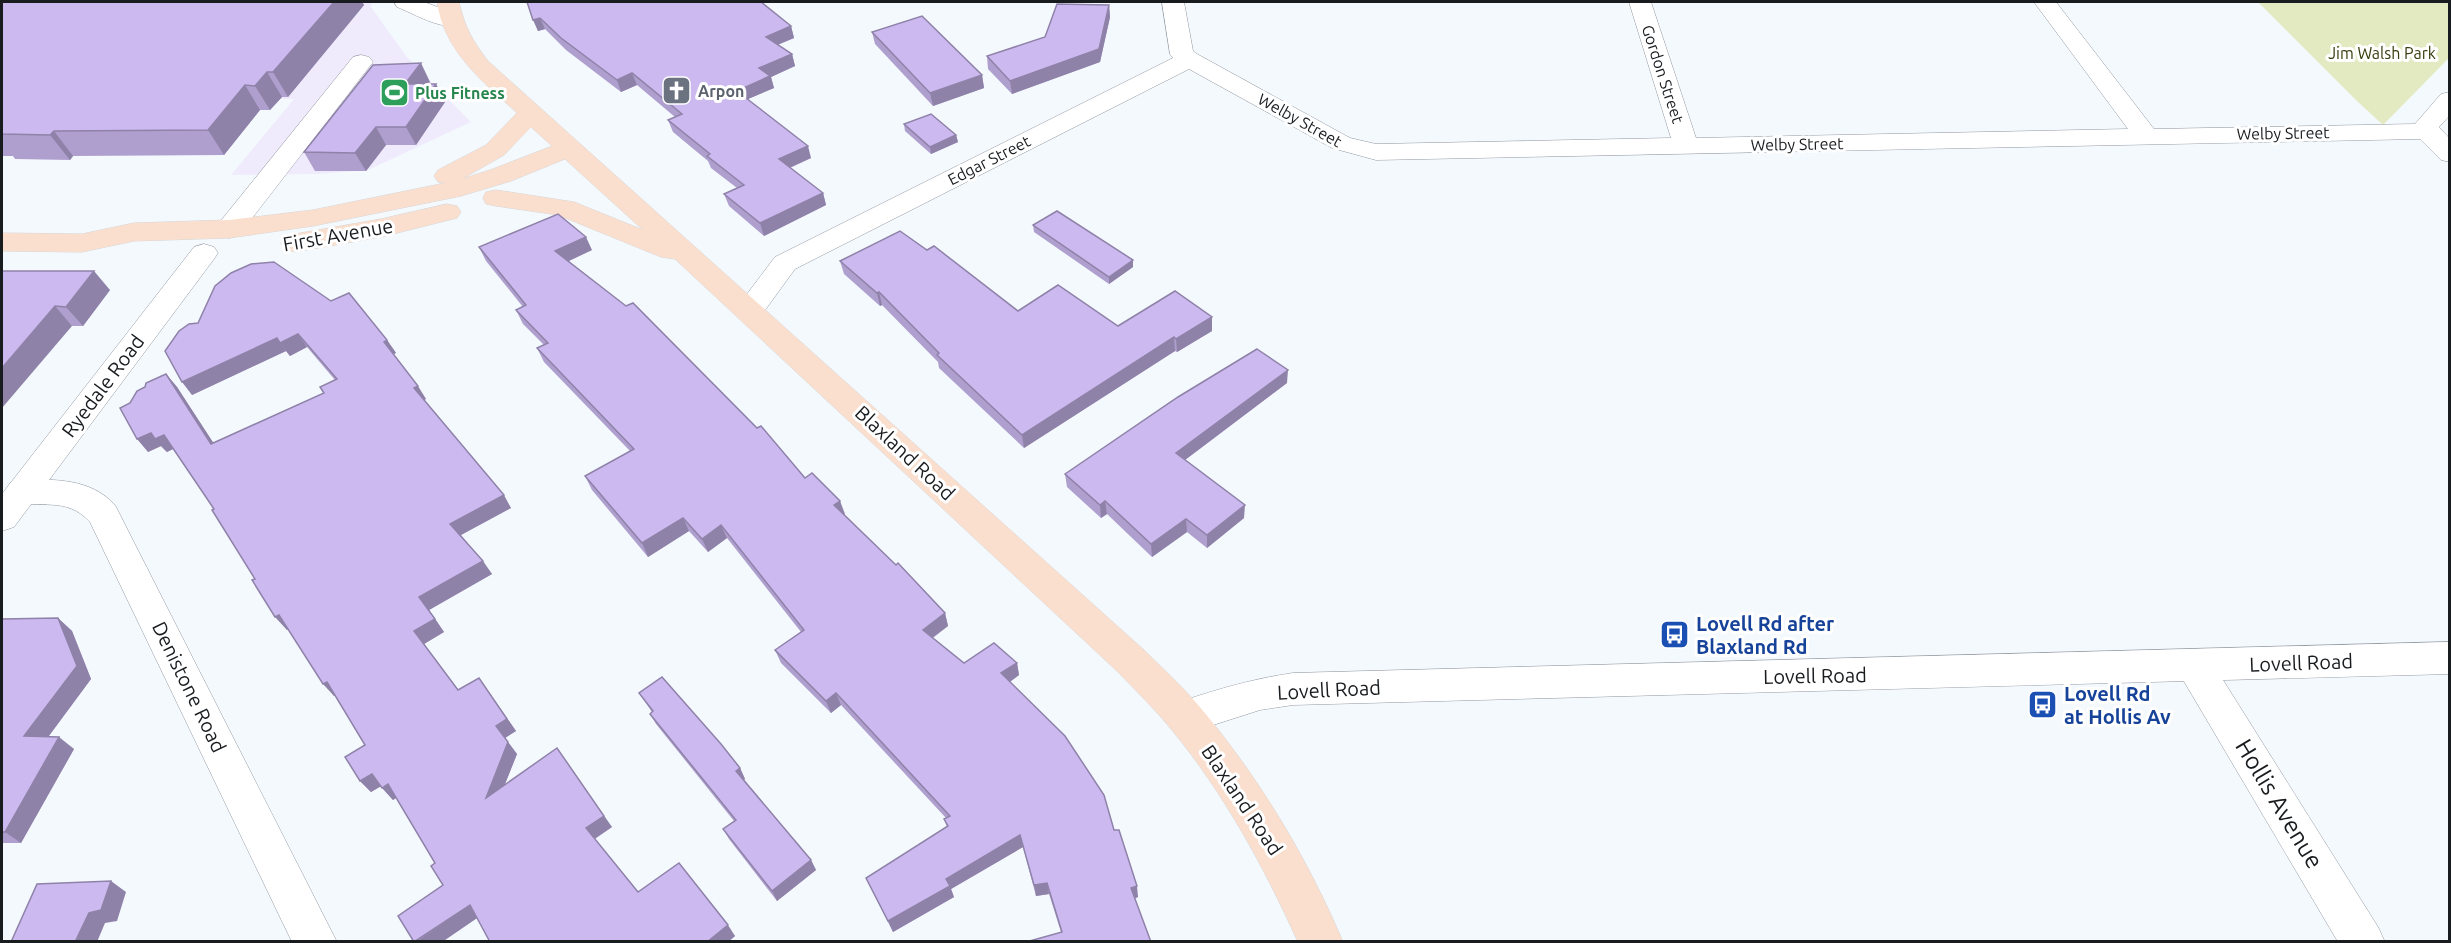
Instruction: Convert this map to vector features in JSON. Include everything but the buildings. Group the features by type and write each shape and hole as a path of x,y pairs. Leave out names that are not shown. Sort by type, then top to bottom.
{"main road":[{"name":"Blaxland Road","path":"449,11 461,42 480,66 697,261 1122,653 1185,717 1235,785 1283,862 1321,942"},
{"path":"382,204 479,160 495,150 532,112"},
{"name":"First Avenue","path":"82,243 117,254 204,253 257,249 349,235 496,198 577,155"},
{"name":"First Avenue","path":"2,242 82,243 134,232 229,229 313,218 472,184 577,155"},
{"path":"496,198 564,208 697,261"}],"street":[{"path":"405,2 449,11"},
{"path":"1173,2 1182,54 1189,59"},
{"name":"Gordon Street","path":"1640,2 1686,147"},
{"path":"2045,2 2146,136"},
{"name":"Welby Street","path":"1189,59 1341,143 1358,149 1392,152 2427,131"},
{"name":"Edgar Street","path":"750,310 785,263 1189,59"},
{"path":"229,229 360,62"},
{"path":"2450,99 2426,126 2427,131 2450,154"},
{"name":"Ryedale Road","path":"12,505 204,253"},
{"name":"Denistone Road","path":"12,505 79,494 94,501 103,514 315,942"},
{"name":"Lovell Road","path":"1185,717 1260,694 1293,689 2450,658"},
{"name":"Hollis Avenue","path":"2196,666 2363,942"}],"shaded area":[{"path":"2,2 372,2 371,7 407,57 471,122 368,170 317,174 231,175 294,99 2,98"}],"green space":[{"name":"Jim Walsh Park","path":"2258,2 2449,2 2449,58 2383,125"}],"place":[{"name":"Arpon","path":"677,91"},
{"name":"Plus Fitness","path":"394,93"},
{"name":"Lovell Rd after Blaxland Rd","path":"1675,635"},
{"name":"Lovell Rd at Hollis Av","path":"2043,705"}]}
